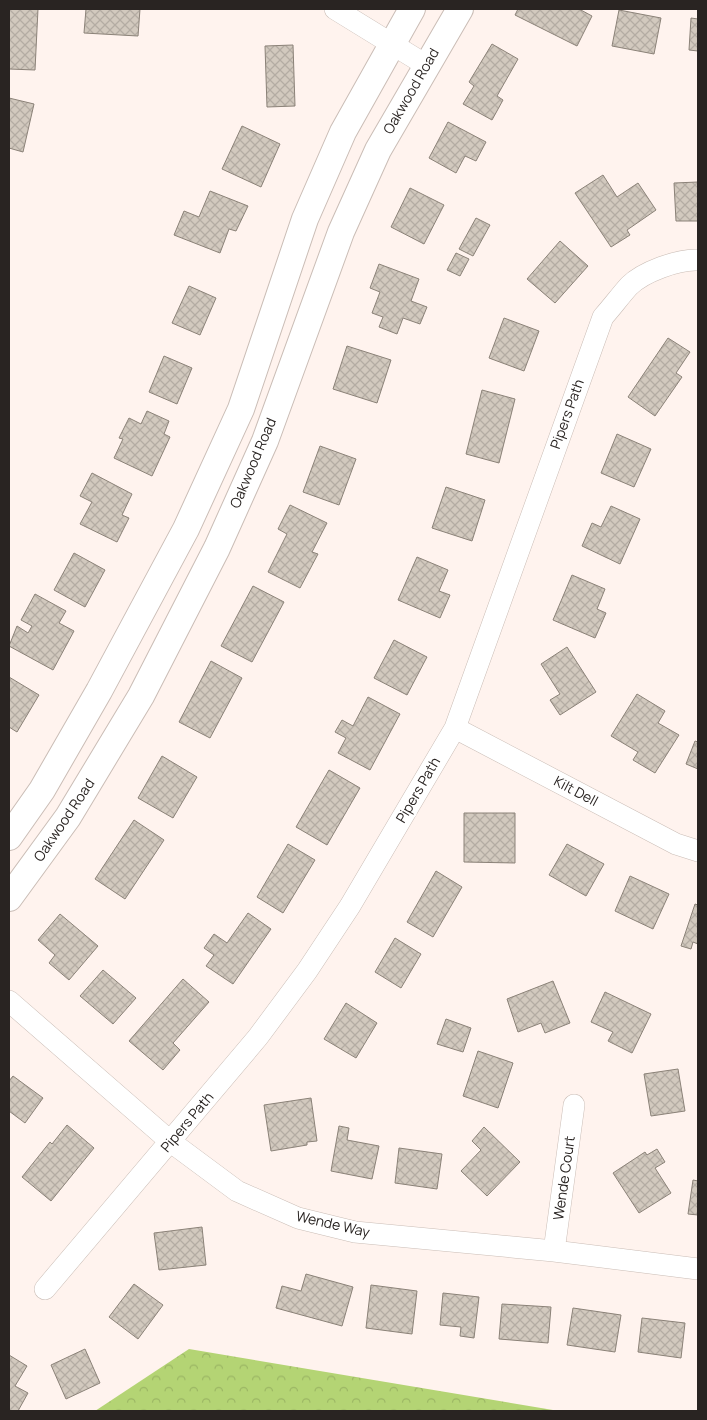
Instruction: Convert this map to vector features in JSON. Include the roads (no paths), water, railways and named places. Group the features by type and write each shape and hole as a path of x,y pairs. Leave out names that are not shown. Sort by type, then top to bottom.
{"street":[{"path":"335,9 426,65"},
{"path":"9,837 42,790 99,691 186,529 241,409 305,219 343,132 412,9"},
{"name":"Oakwood Road","path":"9,898 68,817 136,704 216,548 265,441 341,232 378,150 460,9"},
{"name":"Pipers Path","path":"45,1289 258,1037 307,971 350,906 455,728 603,317 630,285 660,268 686,259 698,260"},
{"name":"Kilt Dell","path":"455,728 676,844 698,850"},
{"name":"Wende Way","path":"9,1001 170,1142 237,1191 298,1218 355,1232 554,1251 698,1269"},
{"name":"Wende Court","path":"554,1251 574,1105"}]}
